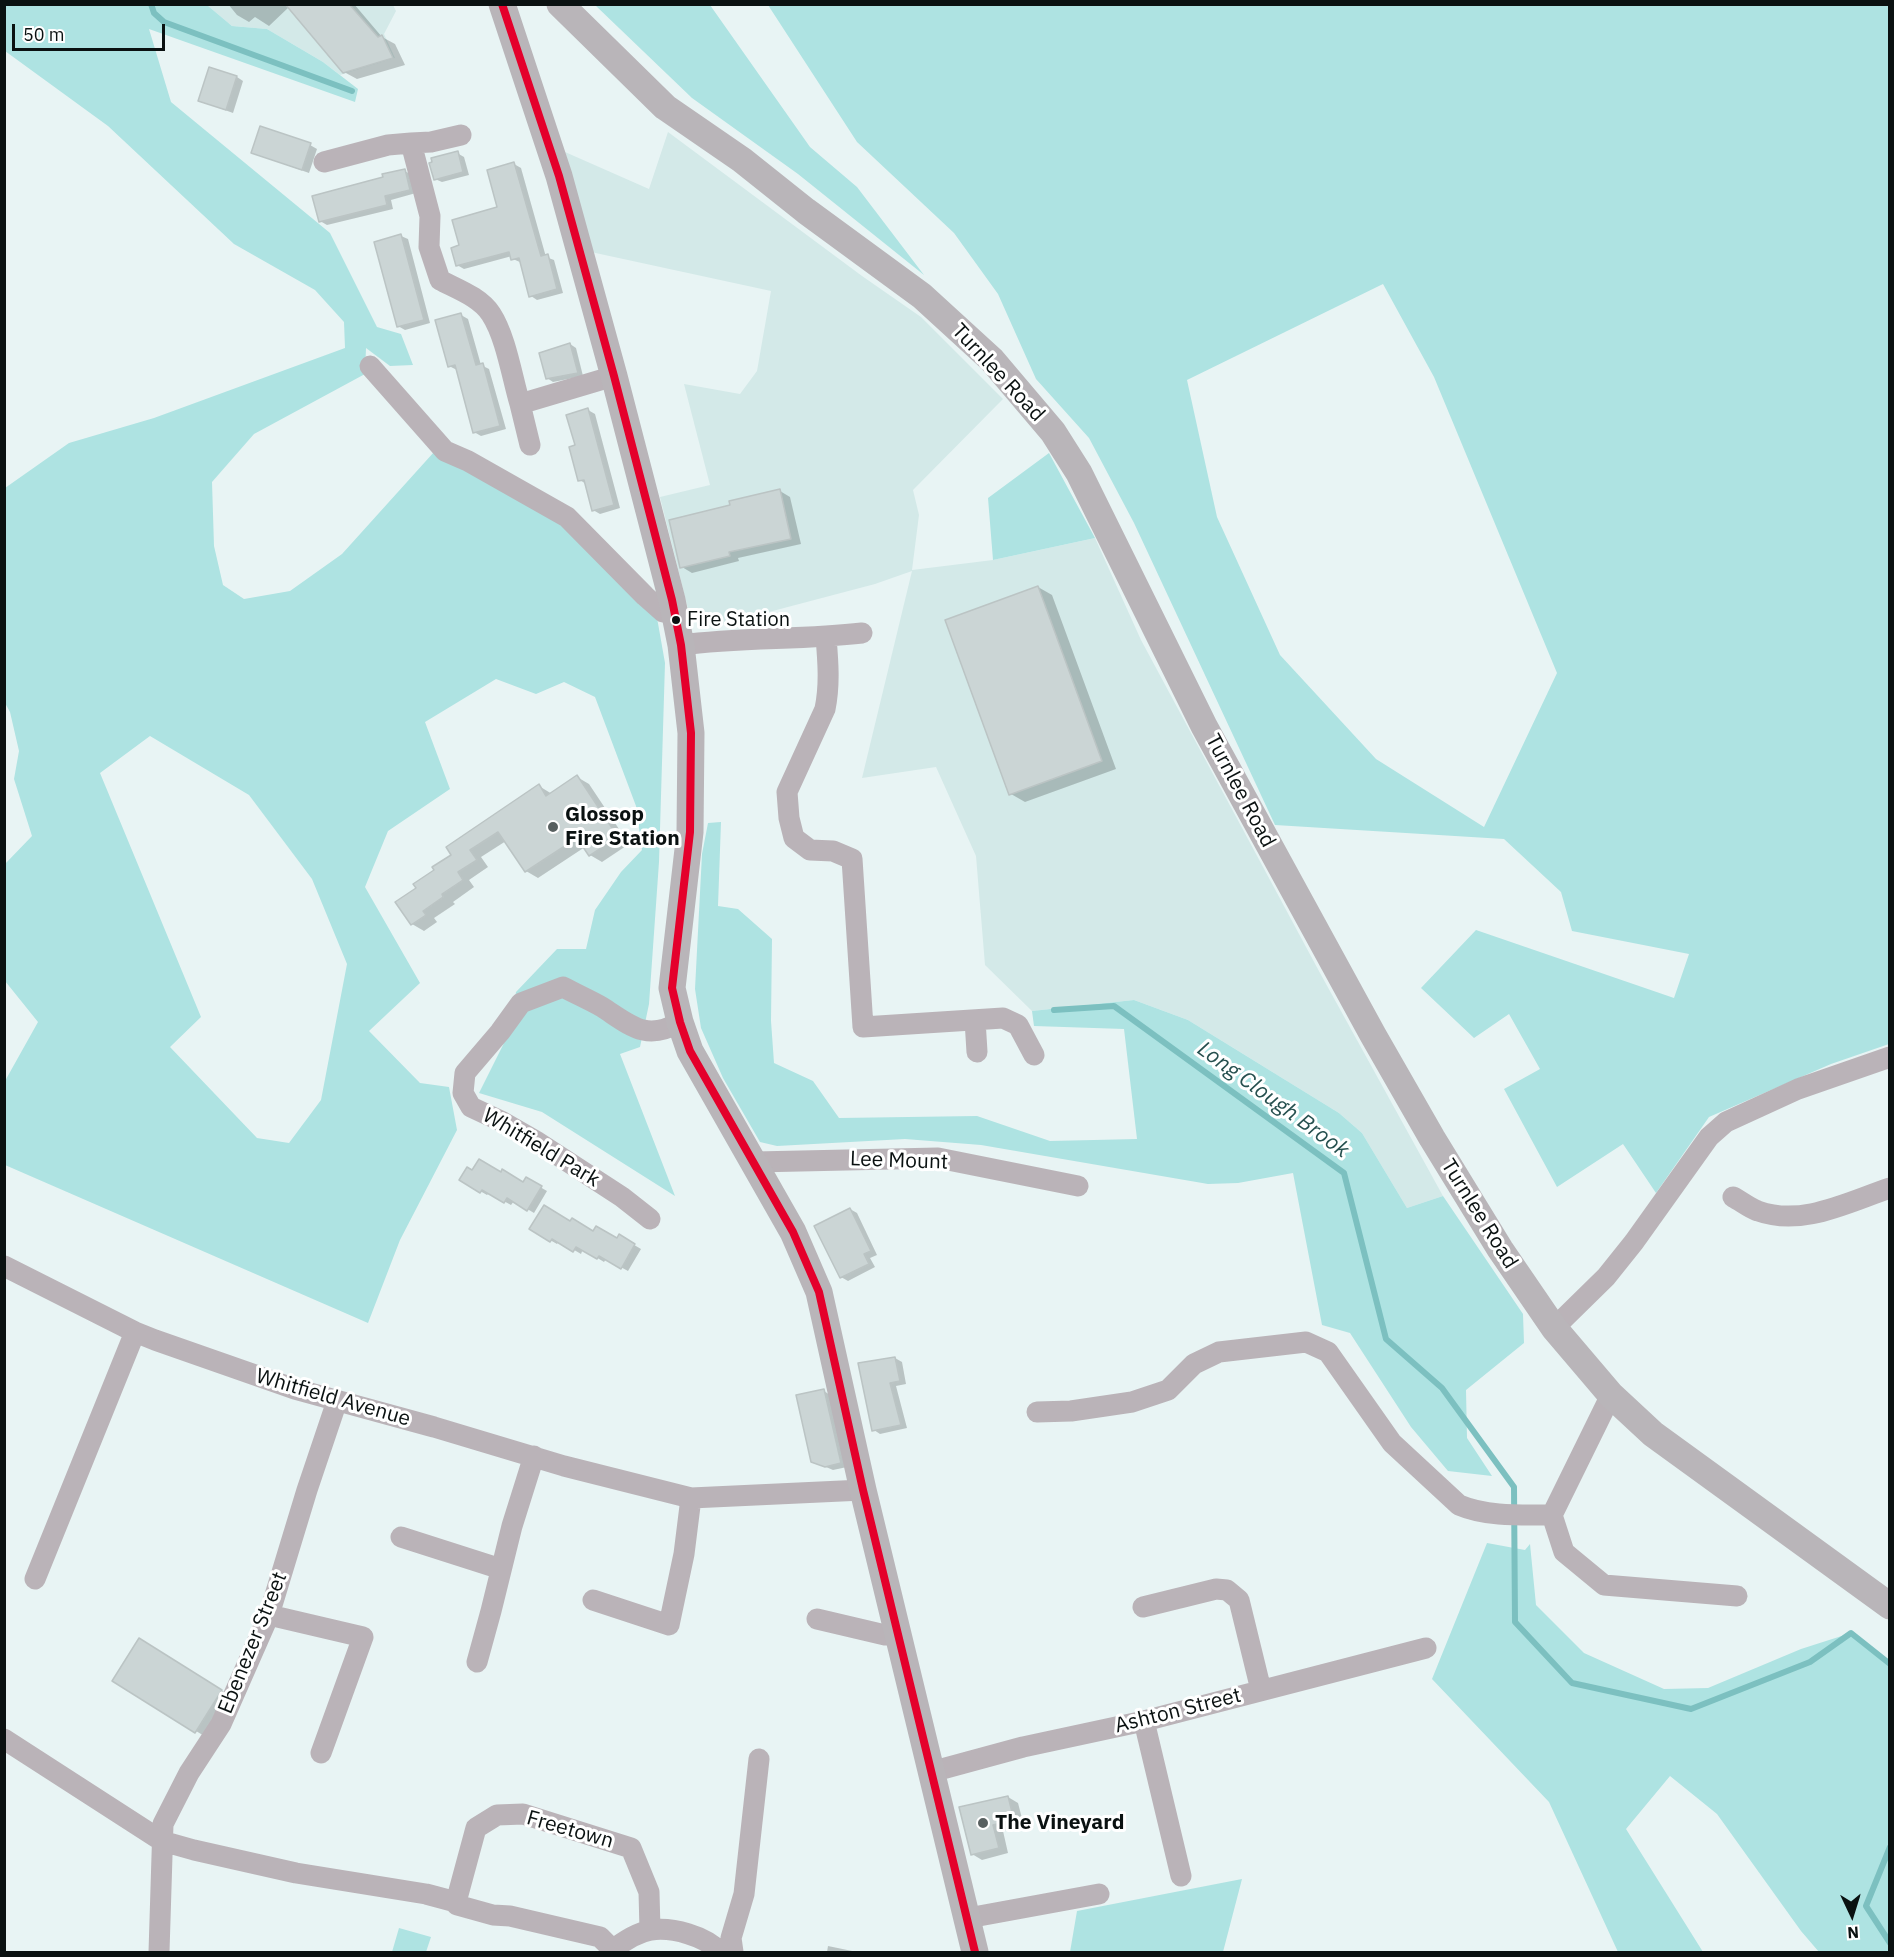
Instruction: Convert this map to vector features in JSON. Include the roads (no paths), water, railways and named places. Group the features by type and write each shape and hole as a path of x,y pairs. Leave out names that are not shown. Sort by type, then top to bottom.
{"main road":[{"path":"502,4 559,176 614,376 681,645 691,733 690,832 672,988 680,1022 690,1051 793,1232 819,1292 862,1490 975,1953"},
{"name":"Turnlee Road","path":"560,4 665,107 742,160 806,211 922,296 992,360 1053,432 1079,473 1204,726 1373,1035 1432,1138 1500,1249 1554,1328 1611,1395 1653,1434 1890,1606"}],"street":[{"path":"324,162 388,145 431,142 460,135"},
{"path":"411,143 430,216 429,247 440,280 475,299 490,313 501,336 530,445"},
{"path":"370,366 445,452 468,461 567,517 645,596 663,612 675,614"},
{"path":"520,404 614,376"},
{"path":"681,645 862,633"},
{"path":"826,637 828,674 825,709 787,792 789,818 794,838 810,850 833,851 852,858 864,1027 1003,1018 1018,1025 1034,1055"},
{"name":"Whitfield Park","path":"650,1219 622,1197 536,1141 471,1107 463,1093 465,1073 521,1003 563,987 600,1006 633,1028 657,1031 680,1022"},
{"path":"975,1020 977,1052"},
{"path":"1554,1328 1606,1277 1634,1242 1709,1137 1726,1122 1798,1089 1890,1057"},
{"name":"Lee Mount","path":"755,1162 938,1158 1078,1186"},
{"path":"1733,1197 1758,1211 1790,1217 1832,1210 1890,1188"},
{"name":"Whitfield Avenue","path":"4,1266 135,1332 295,1389 691,1498 862,1490"},
{"path":"35,1579 135,1332"},
{"path":"1037,1412 1071,1412 1132,1402 1168,1390 1194,1364 1219,1352 1306,1342 1328,1352 1392,1443 1459,1505 1471,1510 1552,1515"},
{"path":"1611,1395 1552,1515 1564,1552 1604,1585 1737,1596"},
{"name":"Ebenezer Street","path":"159,1953 163,1824 189,1773 221,1724 269,1614 337,1401"},
{"path":"477,1662 512,1526 534,1456"},
{"path":"593,1600 669,1625 684,1554 691,1498"},
{"path":"401,1537 501,1569"},
{"path":"1143,1607 1216,1589 1227,1590 1239,1600 1261,1690"},
{"path":"269,1614 363,1637 321,1753"},
{"path":"817,1619 885,1635 898,1633"},
{"name":"Ashton Street","path":"931,1772 1023,1746 1144,1721 1426,1648"},
{"path":"1144,1721 1181,1876"},
{"path":"4,1739 162,1841 296,1873 426,1894 482,1912 534,1921 600,1937 615,1948 650,1930 668,1931 700,1938 720,1953"},
{"path":"733,1953 731,1938 744,1894 759,1759"},
{"name":"Freetown","path":"456,1902 476,1828 497,1815 523,1814 631,1848 649,1892 650,1930"},
{"path":"968,1918 1099,1894"}],"waterway":[{"path":"151,4 154,13 164,22 352,91"},
{"name":"Long Clough Brook","path":"1054,1010 1114,1006 1344,1173 1386,1339 1442,1388 1514,1487 1515,1622 1572,1683 1691,1709 1810,1662 1851,1633 1890,1664"},
{"name":"Long Clough Brook","path":"1890,1847 1866,1906 1890,1943"}],"place":[{"name":"Fire Station","path":"676,620"},
{"name":"Glossop Fire Station","path":"553,827"},
{"name":"The Vineyard","path":"983,1823"}]}
